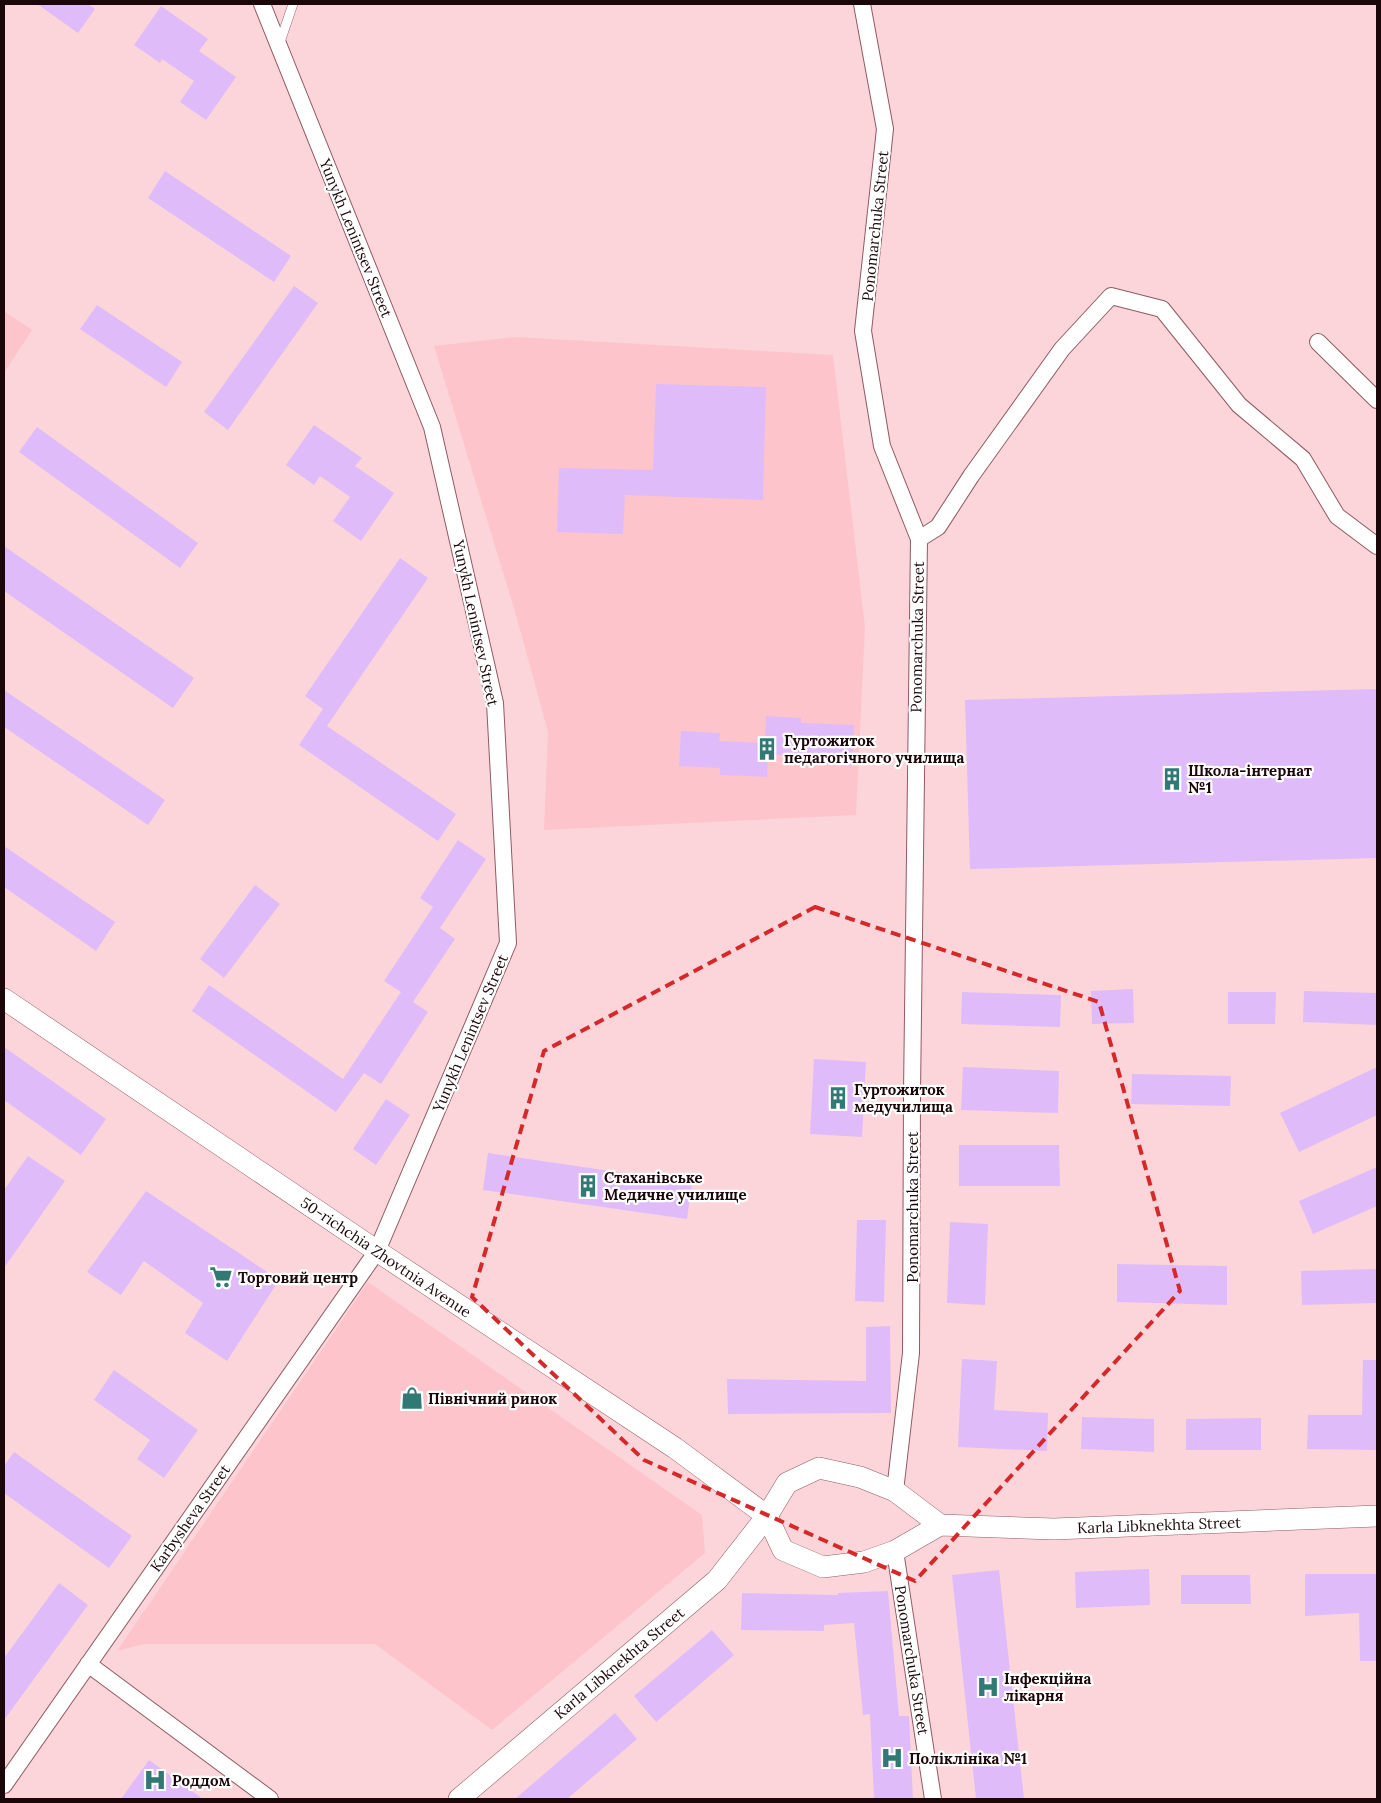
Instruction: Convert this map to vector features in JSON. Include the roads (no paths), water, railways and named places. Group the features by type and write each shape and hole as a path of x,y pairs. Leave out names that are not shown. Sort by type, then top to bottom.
{"street":[{"name":"Yunykh Lenintsev Street","path":"262,4 432,427 495,703 508,943 377,1251"},
{"name":"Ponomarchuka Street","path":"862,4 885,129 863,331 882,446 919,539 912,1093 911,1353 895,1491"},
{"path":"919,539 938,527 971,476 1062,349 1111,296 1162,309 1239,404 1303,459 1337,516 1377,546"},
{"path":"1318,342 1377,400"},
{"name":"50-richchia Zhovtnia Avenue","path":"4,999 377,1251 675,1448 766,1516"},
{"name":"Karbysheva Street","path":"4,1785 377,1251"},
{"name":"Karla Libknekhta Street","path":"458,1799 717,1580 766,1516 787,1483 819,1468 860,1477 895,1491 940,1525 1054,1529 1377,1516"},
{"path":"766,1516 784,1550 823,1567 864,1562 895,1551 940,1525"},
{"name":"Ponomarchuka Street","path":"895,1551 933,1799"},
{"path":"88,1664 270,1799"}],"lane":[{"path":"279,45 293,4"}],"place":[{"name":"Гуртожиток педагогічного училища","path":"767,749"},
{"name":"Школа-інтернат №1","path":"1172,779"},
{"name":"Гуртожиток медучилища","path":"838,1098"},
{"name":"Стаханівське Медичне училище","path":"588,1186"},
{"name":"Торговий центр","path":"221,1277"},
{"name":"Північний ринок","path":"412,1398"},
{"name":"Інфекційна лікарня","path":"988,1687"},
{"name":"Поліклініка №1","path":"892,1758"},
{"name":"Роддом","path":"155,1780"}]}
